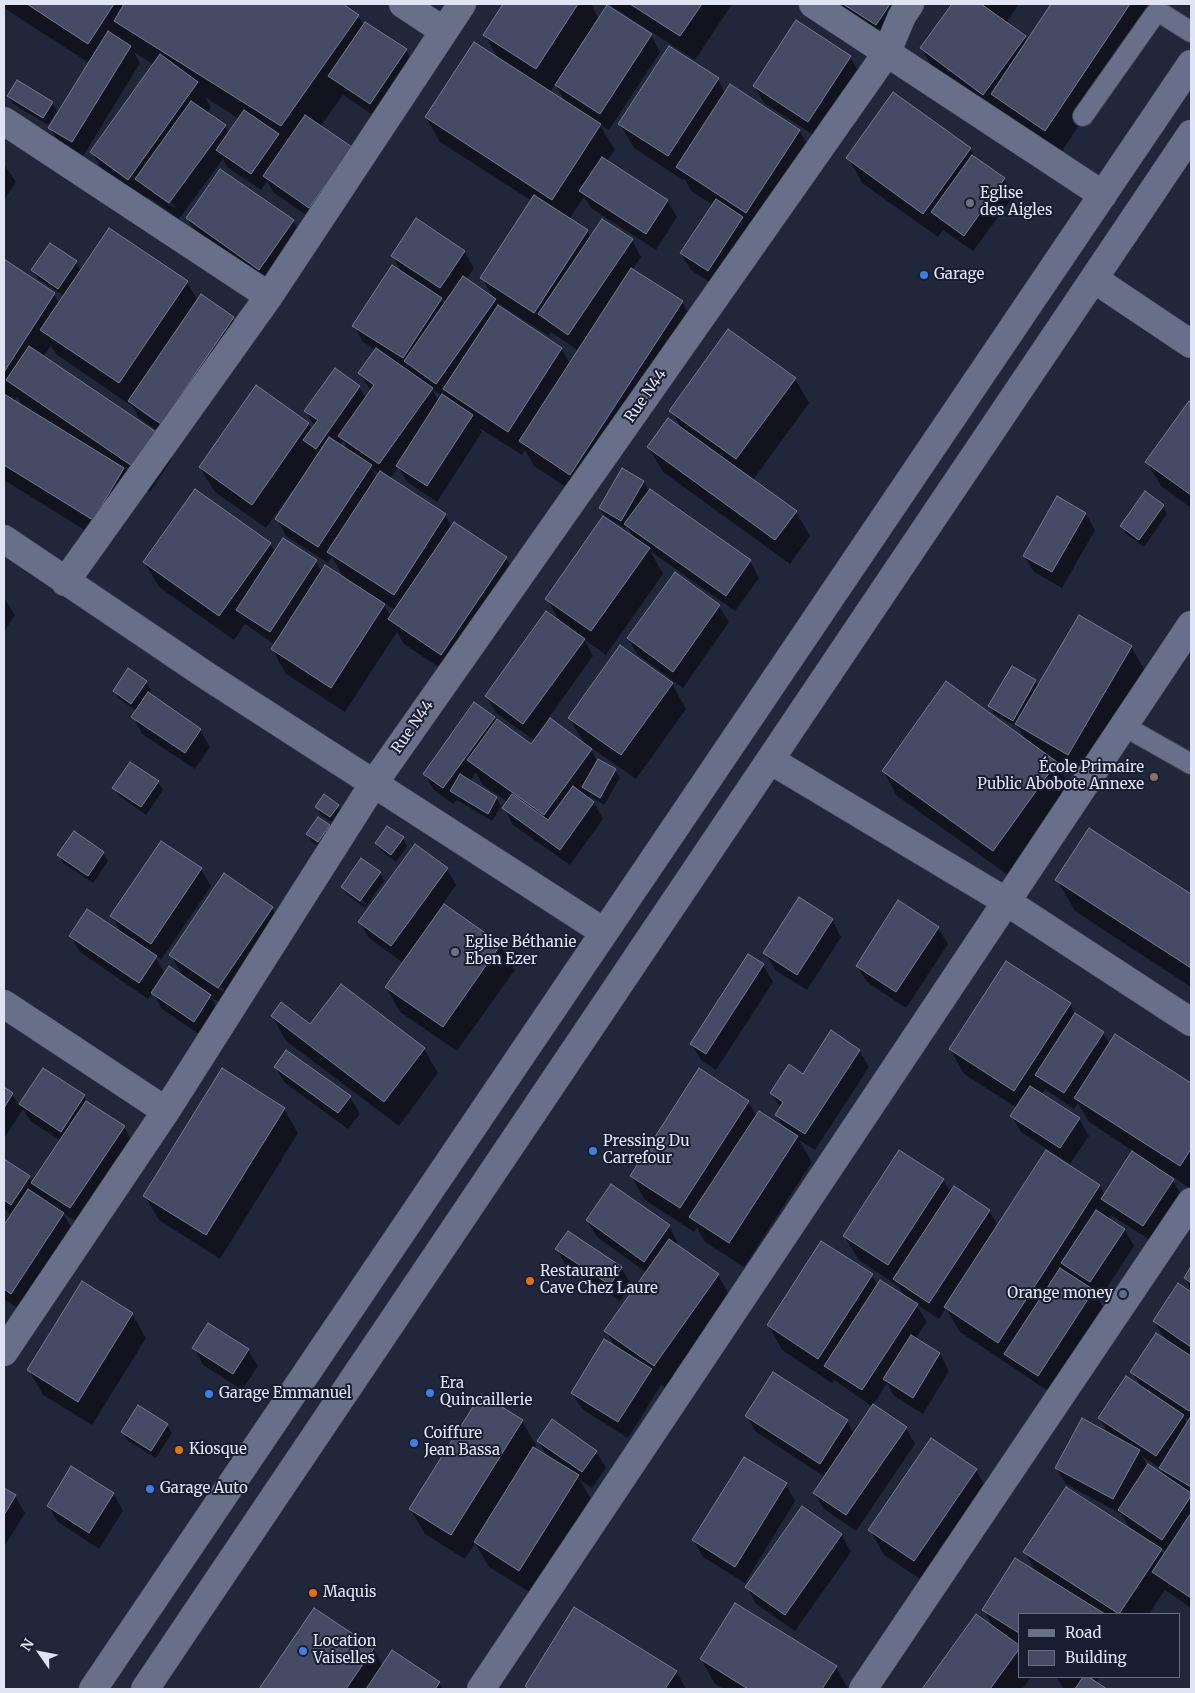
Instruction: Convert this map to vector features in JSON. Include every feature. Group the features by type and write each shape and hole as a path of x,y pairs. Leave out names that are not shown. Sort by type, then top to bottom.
{"street":[{"path":"403,4 444,31"},
{"path":"65,582 269,296 462,4"},
{"path":"813,4 1102,195"},
{"name":"Rue N44","path":"4,1352 166,1111 374,783 886,54 902,16 910,4"},
{"path":"93,1689 1191,64"},
{"path":"4,121 269,296"},
{"path":"145,1689 1191,134"},
{"path":"1094,279 1191,344"},
{"path":"4,539 65,582 604,932"},
{"path":"481,1689 1191,625"},
{"path":"770,760 1007,902 1191,1022"},
{"path":"4,1004 166,1111"},
{"path":"863,1689 1191,1202"}],"lane":[{"path":"1083,116 1155,14 1164,15 1191,32"},
{"path":"1124,726 1191,764"}],"building":[{"path":"27,4 114,4 88,44"},
{"path":"124,4 343,4 359,15 281,126 114,21"},
{"path":"503,4 578,4 536,69 483,35"},
{"path":"630,4 702,4 680,36"},
{"path":"843,4 890,4 876,25"},
{"path":"952,4 981,4 1026,36 983,95 920,48"},
{"path":"1051,4 1130,4 1045,131 991,94"},
{"path":"607,5 652,34 600,114 555,85"},
{"path":"796,20 851,56 808,122 753,86"},
{"path":"365,22 407,49 370,104 328,76"},
{"path":"108,31 131,46 72,142 48,128"},
{"path":"474,42 601,124 552,200 425,117"},
{"path":"669,46 719,78 668,156 618,124"},
{"path":"160,54 198,82 128,180 90,152"},
{"path":"17,80 53,102 43,118 7,96"},
{"path":"730,84 800,130 746,213 676,167"},
{"path":"893,92 971,148 923,214 846,158"},
{"path":"191,101 226,125 169,203 135,179"},
{"path":"244,110 279,134 251,174 216,150"},
{"path":"305,115 352,147 309,208 263,176"},
{"path":"972,155 1005,178 964,236 931,212"},
{"path":"602,157 668,200 646,234 579,191"},
{"path":"220,169 294,220 259,270 186,218"},
{"path":"534,195 588,230 534,313 480,278"},
{"path":"716,199 743,217 708,271 680,253"},
{"path":"416,218 465,251 440,288 391,256"},
{"path":"602,219 633,239 568,335 538,314"},
{"path":"109,228 188,281 119,383 40,330"},
{"path":"50,243 77,261 58,289 31,270"},
{"path":"4,259 55,293 4,372"},
{"path":"392,265 442,298 403,358 352,326"},
{"path":"631,268 683,301 570,475 519,441"},
{"path":"463,276 496,299 436,384 404,361"},
{"path":"201,294 234,317 161,424 128,401"},
{"path":"498,305 562,348 508,432 443,389"},
{"path":"728,329 796,378 736,459 669,411"},
{"path":"29,346 159,434 135,468 6,380"},
{"path":"376,348 433,388 379,464 338,436 374,385 358,373"},
{"path":"335,368 360,386 316,449 303,440 318,420 304,411"},
{"path":"256,385 309,423 252,505 199,467"},
{"path":"4,394 124,468 93,520 4,465"},
{"path":"442,394 473,415 427,486 396,466"},
{"path":"1189,401 1191,403 1191,495 1145,462"},
{"path":"668,418 797,511 775,540 647,447"},
{"path":"329,437 372,465 318,547 275,519"},
{"path":"622,468 644,481 621,521 599,508"},
{"path":"380,471 446,514 394,595 327,552"},
{"path":"195,489 271,543 219,616 143,562"},
{"path":"650,489 751,560 726,596 624,524"},
{"path":"1145,491 1164,505 1139,540 1120,526"},
{"path":"1057,496 1086,513 1052,572 1023,556"},
{"path":"603,516 650,548 591,631 545,599"},
{"path":"454,522 507,557 441,655 388,619"},
{"path":"283,538 317,560 270,632 236,610"},
{"path":"325,565 385,604 331,688 271,649"},
{"path":"675,572 720,605 673,672 627,638"},
{"path":"546,611 585,639 523,724 485,696"},
{"path":"1079,615 1132,646 1068,755 1015,724"},
{"path":"620,645 673,683 621,755 568,718"},
{"path":"1012,666 1036,680 1013,721 988,706"},
{"path":"128,668 147,681 131,704 113,691"},
{"path":"946,681 1057,762 993,851 882,771"},
{"path":"148,692 201,729 185,753 131,717"},
{"path":"474,702 495,717 443,788 423,774"},
{"path":"550,718 592,749 544,815 467,760 497,719 531,744"},
{"path":"598,759 616,769 600,798 582,787"},
{"path":"130,762 159,781 141,807 112,788"},
{"path":"460,774 497,797 488,814 450,791"},
{"path":"573,786 594,802 560,850 502,808 512,794 548,820"},
{"path":"324,794 339,805 330,817 315,807"},
{"path":"318,817 330,825 318,842 306,834"},
{"path":"387,826 404,837 391,855 375,843"},
{"path":"1089,828 1191,894 1191,968 1055,880"},
{"path":"74,831 104,852 88,876 57,855"},
{"path":"161,841 202,868 151,944 110,916"},
{"path":"415,844 448,868 391,946 358,922"},
{"path":"361,858 381,872 360,901 341,887"},
{"path":"224,873 273,907 218,988 169,955"},
{"path":"799,897 833,919 797,975 763,953"},
{"path":"898,900 939,927 896,992 856,966"},
{"path":"444,904 501,944 443,1027 385,987"},
{"path":"87,909 157,956 139,983 69,936"},
{"path":"748,954 764,964 706,1054 690,1044"},
{"path":"1006,961 1071,1003 1014,1091 949,1049"},
{"path":"169,966 211,995 194,1022 151,993"},
{"path":"341,984 425,1048 384,1102 271,1016 281,1002 310,1024"},
{"path":"1075,1013 1104,1032 1064,1093 1035,1075"},
{"path":"831,1030 860,1050 805,1134 775,1115 783,1102 770,1093 789,1064 803,1074"},
{"path":"1115,1034 1191,1083 1191,1149 1180,1166 1074,1098"},
{"path":"286,1050 351,1096 338,1113 274,1067"},
{"path":"43,1068 85,1095 61,1132 19,1104"},
{"path":"222,1068 285,1108 206,1235 143,1196"},
{"path":"699,1068 749,1101 680,1208 630,1176"},
{"path":"1030,1086 1080,1118 1060,1148 1010,1116"},
{"path":"4,1087 13,1093 4,1108"},
{"path":"86,1101 125,1126 70,1208 31,1183"},
{"path":"759,1111 798,1136 729,1243 689,1217"},
{"path":"899,1150 944,1179 888,1265 843,1236"},
{"path":"1046,1150 1100,1185 998,1343 944,1307"},
{"path":"1132,1151 1174,1179 1143,1226 1101,1199"},
{"path":"4,1159 30,1176 11,1205 4,1200"},
{"path":"611,1184 670,1225 644,1262 586,1220"},
{"path":"954,1186 990,1210 929,1303 893,1279"},
{"path":"28,1189 64,1213 11,1294 4,1289 4,1225"},
{"path":"1096,1210 1125,1229 1090,1282 1061,1263"},
{"path":"568,1231 622,1267 610,1285 555,1249"},
{"path":"669,1239 719,1274 654,1366 604,1331"},
{"path":"821,1241 873,1274 818,1359 767,1325"},
{"path":"1191,1266 1191,1283 1184,1278"},
{"path":"1060,1268 1094,1290 1038,1376 1004,1354"},
{"path":"880,1280 918,1304 862,1390 824,1366"},
{"path":"82,1281 133,1313 78,1402 27,1370"},
{"path":"1178,1283 1191,1292 1191,1347 1153,1321"},
{"path":"208,1323 249,1349 233,1374 192,1348"},
{"path":"1156,1333 1191,1356 1191,1408 1189,1411 1130,1372"},
{"path":"911,1335 940,1353 913,1398 883,1379"},
{"path":"604,1339 652,1369 618,1422 571,1393"},
{"path":"773,1372 848,1420 820,1464 745,1416"},
{"path":"1126,1376 1184,1415 1156,1456 1098,1418"},
{"path":"481,1394 523,1420 451,1535 409,1509"},
{"path":"873,1404 907,1427 846,1515 813,1493"},
{"path":"138,1405 168,1424 151,1451 121,1432"},
{"path":"1191,1416 1191,1487 1159,1468"},
{"path":"1082,1418 1140,1450 1113,1499 1055,1468"},
{"path":"552,1419 597,1451 582,1472 537,1441"},
{"path":"931,1438 977,1469 914,1561 868,1530"},
{"path":"533,1447 579,1475 519,1571 474,1542"},
{"path":"744,1457 787,1483 735,1567 692,1540"},
{"path":"1148,1464 1191,1493 1191,1496 1162,1540 1118,1510"},
{"path":"71,1466 114,1493 89,1533 47,1506"},
{"path":"1066,1487 1162,1549 1120,1613 1023,1552"},
{"path":"4,1488 16,1495 4,1515"},
{"path":"802,1506 842,1534 785,1615 745,1587"},
{"path":"1191,1513 1191,1598 1152,1572"},
{"path":"1015,1558 1103,1613 1018,1613 1018,1632 982,1610"},
{"path":"735,1603 837,1666 822,1689 748,1689 700,1659"},
{"path":"574,1607 677,1671 665,1689 529,1689 525,1686"},
{"path":"314,1608 374,1648 346,1689 259,1689"},
{"path":"976,1614 1018,1644 1018,1650 990,1689 922,1689"},
{"path":"392,1650 440,1682 435,1689 366,1689"},
{"path":"1082,1678 1090,1678 1107,1689 1075,1689"}],"place":[{"name":"Eglise des Aigles","path":"970,203"},
{"name":"Garage","path":"924,275"},
{"name":"École Primaire Public Abobote Annexe","path":"1154,777"},
{"name":"Eglise Béthanie Eben Ezer","path":"455,952"},
{"name":"Pressing Du Carrefour","path":"593,1151"},
{"name":"Restaurant Cave Chez Laure","path":"530,1281"},
{"name":"Orange money","path":"1123,1294"},
{"name":"Era Quincaillerie","path":"430,1393"},
{"name":"Garage Emmanuel","path":"209,1394"},
{"name":"Coiffure Jean Bassa","path":"414,1443"},
{"name":"Kiosque","path":"179,1450"},
{"name":"Garage Auto","path":"150,1489"},
{"name":"Maquis","path":"313,1593"},
{"name":"Location Vaiselles","path":"303,1651"}]}
